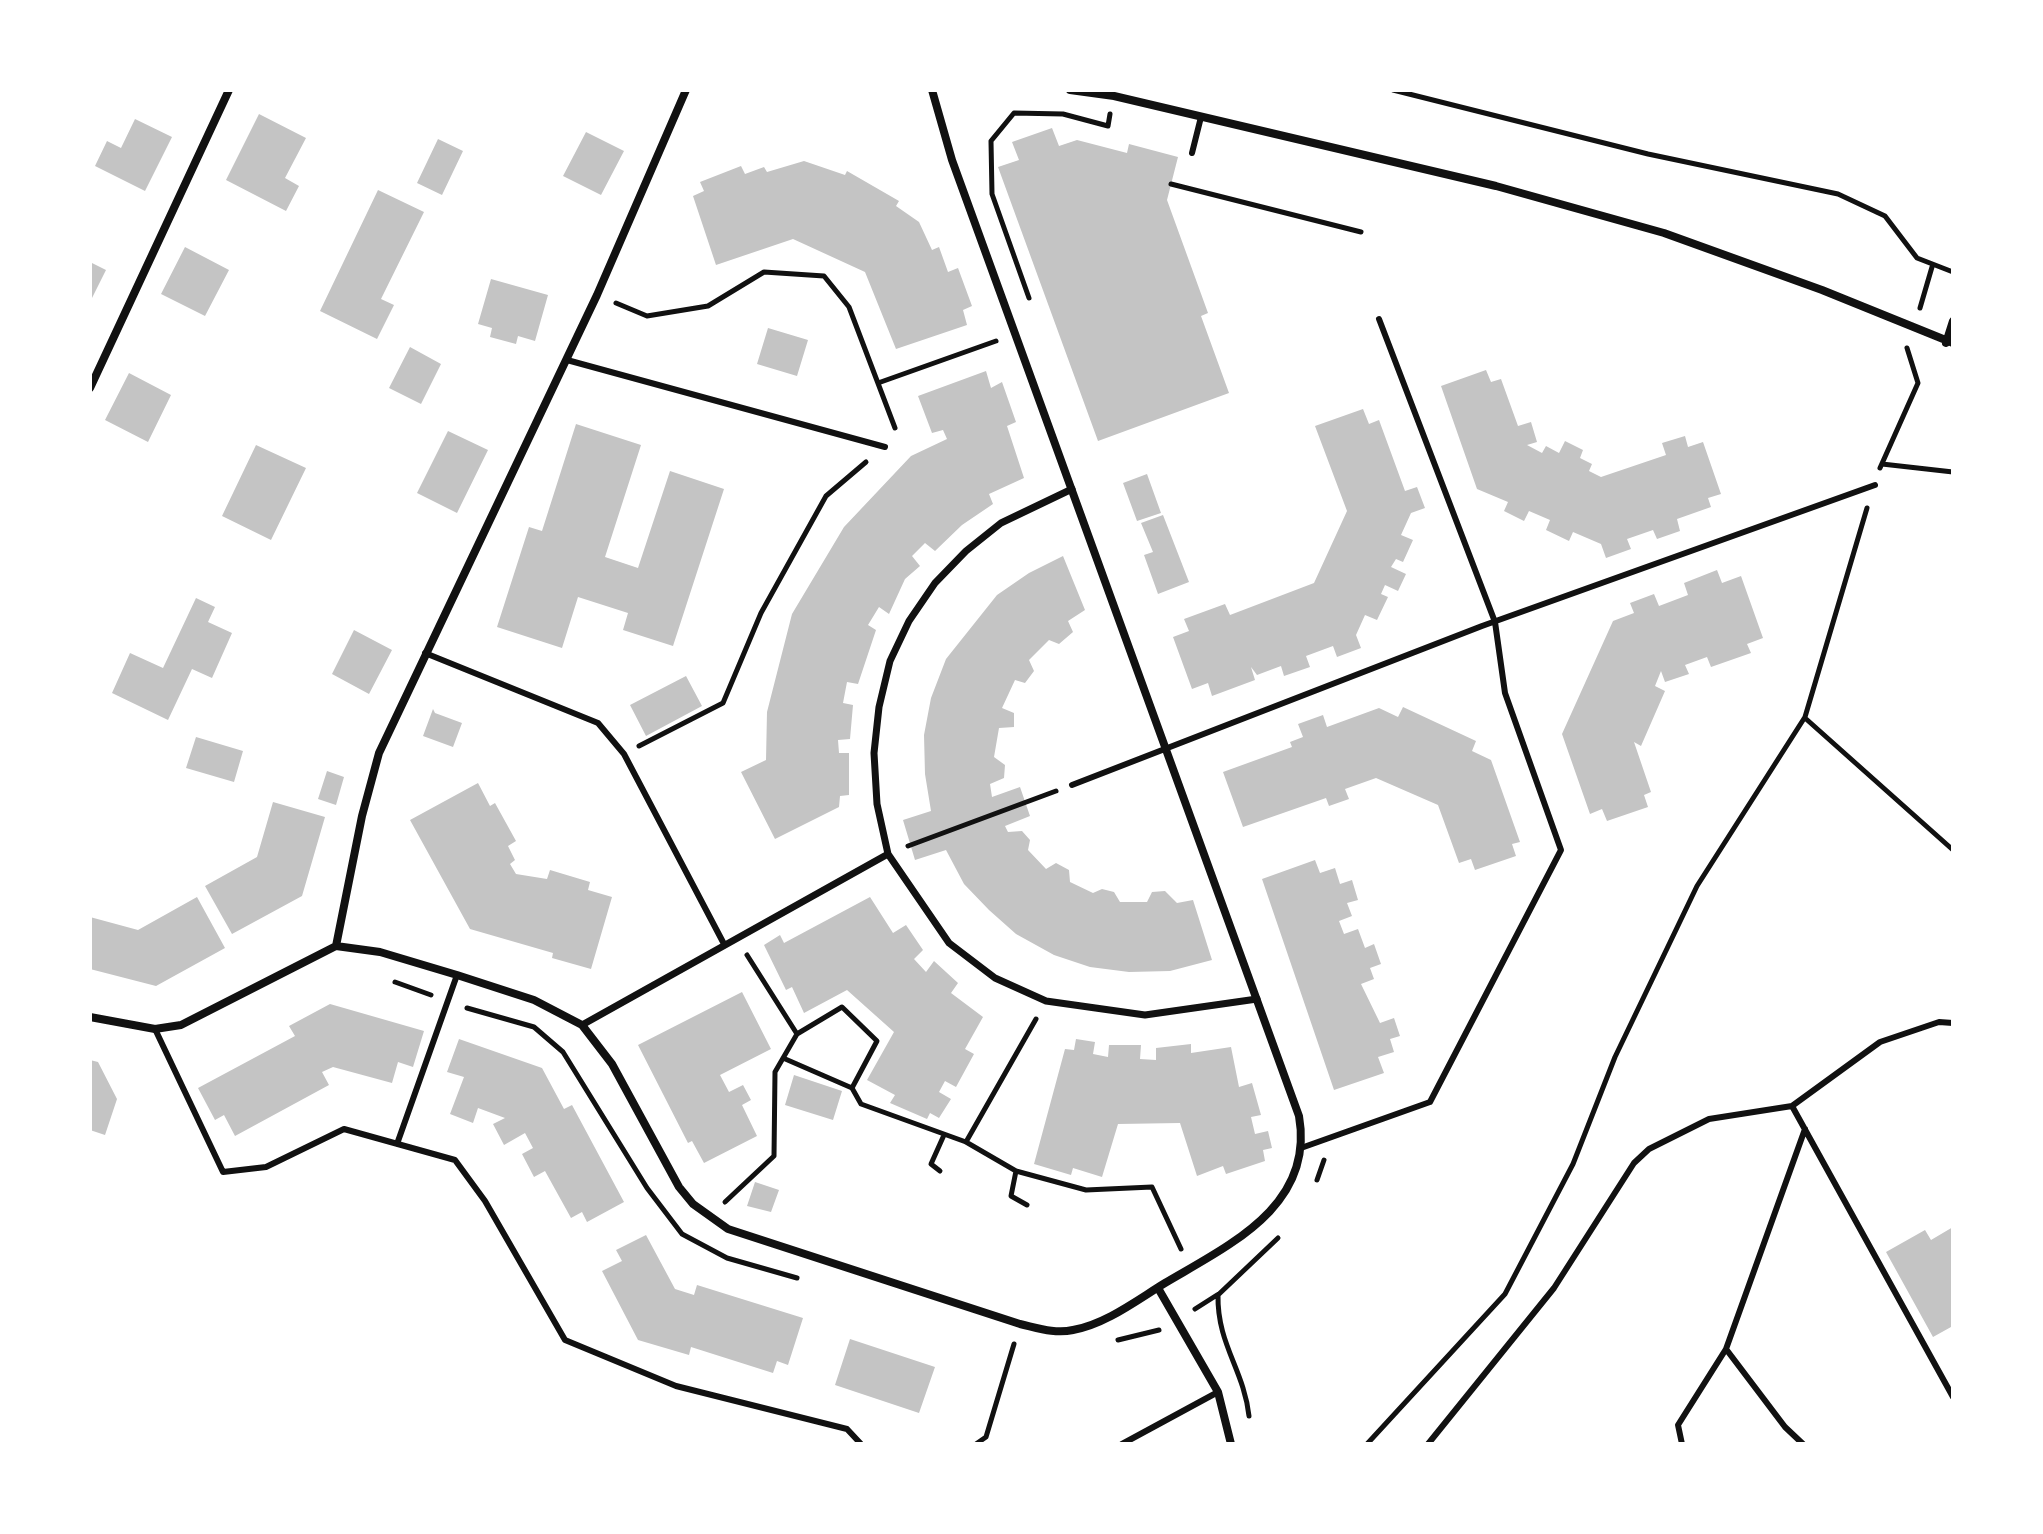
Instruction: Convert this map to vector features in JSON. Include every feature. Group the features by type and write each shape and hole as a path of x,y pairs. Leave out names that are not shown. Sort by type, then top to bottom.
{"street":[{"path":"90,388 229,90"},
{"path":"336,946 362,816 379,753 567,360 686,90"},
{"path":"90,1017 155,1029 181,1025 336,946 380,952 534,1000 582,1025 612,1064 679,1187 710,1217 728,1229 1020,1324 1058,1332 1096,1323 1245,1236 1263,1220 1290,1184 1301,1148 1299,1116 952,160 932,90"},
{"path":"1070,90 1201,117 1496,186 1664,233 1822,290 1949,343 1953,321"},
{"path":"1072,489 1001,523 977,542 935,583 909,621 890,661 879,707 874,753 877,804 888,854 949,943 995,978 1046,1001 1145,1015 1257,999"},
{"path":"582,1025 888,854"},
{"path":"1158,1288 1218,1392 1231,1444"}],"lane":[{"path":"1192,153 1201,117"},
{"path":"1301,1148 1430,1102 1561,850 1505,693 1495,622 1379,319"},
{"path":"567,360 885,447"},
{"path":"1072,785 1495,622 1875,485"},
{"path":"425,653 598,723 624,754 724,944"},
{"path":"397,1144 457,975"},
{"path":"1428,1444 1554,1288 1634,1163 1649,1149 1709,1119 1792,1106 1880,1042 1939,1022 1953,1023"},
{"path":"155,1029 223,1172 266,1167 344,1129 455,1160 485,1201 565,1340 676,1386 847,1429 861,1444"},
{"path":"1792,1106 1953,1397"},
{"path":"1682,1444 1678,1425 1726,1349 1805,1129"},
{"path":"1726,1349 1785,1427 1803,1444"},
{"path":"1122,1444 1218,1392"}],"path":[{"path":"1393,90 1648,154 1838,194 1885,216 1917,258 1932,267 1953,272"},
{"path":"1171,184 1361,232"},
{"path":"1367,1444 1505,1294 1573,1164 1615,1057 1697,886 1805,717 1881,464 1918,383 1906,348 1932,267"},
{"path":"597,295 647,316 708,306 764,272 824,276 849,307 898,436 826,496 761,613 723,703 624,754"},
{"path":"878,383 1015,335"},
{"path":"1881,464 1953,472"},
{"path":"1805,717 1953,850"},
{"path":"888,854 1072,785"},
{"path":"736,937 797,1034"},
{"path":"966,1142 1046,1001"},
{"path":"710,1217 774,1156 775,1072 797,1034 842,1007 877,1041 852,1088"},
{"path":"783,1058 852,1088 861,1104 966,1142 1016,1171 1086,1190 1152,1187 1190,1268"},
{"path":"940,1171 931,1164 944,1135"},
{"path":"1016,1171 1011,1196 1027,1205"},
{"path":"976,1444 986,1437 1020,1324"}],"building":[{"path":"259,114 306,138 285,178 299,186 286,211 226,180"},
{"path":"135,119 172,137 145,191 95,166 107,141 121,148"},
{"path":"1052,128 1059,146 1077,140 1127,153 1129,144 1178,157 1167,200 1208,313 1201,316 1229,393 1098,441 998,167 1019,160 1012,142"},
{"path":"586,132 624,151 601,195 563,176"},
{"path":"438,139 463,151 442,195 417,183"},
{"path":"804,161 845,175 847,171 899,201 896,206 919,222 932,250 939,247 948,272 958,268 972,306 963,310 967,325 896,349 865,272 793,239 716,265 693,196 704,191 700,182 741,166 745,174 764,167 767,172"},
{"path":"378,190 424,212 381,299 394,305 377,339 320,311"},
{"path":"185,247 229,270 205,316 161,294"},
{"path":"90,262 106,270 90,302"},
{"path":"491,279 548,295 535,341 518,336 516,344 490,337 492,328 478,324"},
{"path":"768,328 808,340 797,376 757,364"},
{"path":"410,347 441,364 421,404 389,388"},
{"path":"1486,370 1491,382 1501,379 1518,426 1531,422 1537,442 1527,445 1542,453 1546,446 1559,453 1565,441 1583,450 1580,458 1592,464 1589,471 1601,477 1666,455 1662,443 1685,436 1688,447 1703,442 1721,494 1708,498 1711,507 1677,519 1680,531 1657,539 1653,530 1627,539 1631,549 1606,558 1601,544 1573,532 1569,541 1546,530 1550,520 1529,511 1524,521 1504,511 1508,502 1477,489 1441,386"},
{"path":"986,371 991,388 1002,382 1016,422 1007,426 1024,478 989,494 993,504 962,525 935,551 925,543 912,556 920,566 905,579 889,614 879,607 868,625 876,630 858,684 847,682 843,703 853,705 850,739 838,740 839,753 849,753 849,795 840,796 839,807 775,839 741,772 766,760 767,712 792,614 844,527 911,456 947,439 943,430 932,433 918,396"},
{"path":"129,373 171,395 148,442 105,420"},
{"path":"1363,409 1369,424 1379,420 1405,491 1417,487 1425,508 1411,513 1401,535 1413,540 1403,562 1396,559 1391,567 1406,574 1398,591 1385,585 1381,594 1388,597 1377,620 1365,615 1356,635 1361,648 1337,657 1333,646 1306,656 1310,667 1284,676 1281,666 1257,675 1251,667 1255,680 1212,696 1208,683 1192,689 1173,637 1189,631 1184,619 1225,604 1230,615 1314,583 1347,511 1315,426"},
{"path":"576,424 641,445 605,557 638,568 670,471 724,489 673,646 623,630 628,613 578,597 562,648 497,627 529,527 542,531"},
{"path":"448,431 488,450 457,513 417,493"},
{"path":"256,445 306,468 271,540 222,516"},
{"path":"1147,474 1161,513 1137,521 1123,483"},
{"path":"1163,515 1189,582 1158,594 1144,555 1153,552 1141,523"},
{"path":"1063,556 1085,610 1068,621 1073,632 1059,644 1049,640 1029,660 1034,671 1025,683 1015,680 1002,708 1014,713 1014,727 999,728 994,757 1005,765 1004,778 990,784 992,797 1020,787 1030,816 1005,826 1008,832 1022,831 1030,840 1028,850 1046,869 1056,863 1069,870 1070,882 1093,893 1102,889 1114,892 1120,902 1147,902 1152,892 1165,891 1177,903 1193,900 1212,960 1170,971 1129,972 1090,967 1054,955 1016,934 989,910 964,884 946,850 915,860 903,820 931,811 925,774 924,735 931,698 946,659 997,595 1029,573"},
{"path":"1717,570 1722,583 1741,576 1763,638 1747,644 1751,653 1711,667 1707,657 1685,665 1689,674 1665,682 1661,671 1655,686 1665,691 1641,746 1634,742 1651,792 1644,795 1648,807 1607,821 1602,809 1590,814 1562,734 1613,621 1634,613 1630,603 1654,594 1659,606 1688,595 1684,583"},
{"path":"196,598 215,607 208,622 232,633 212,678 192,669 168,720 112,693 130,653 163,668"},
{"path":"354,630 392,650 369,694 332,674"},
{"path":"686,676 702,706 646,736 630,705"},
{"path":"1403,707 1476,741 1472,751 1491,760 1520,842 1512,844 1516,856 1475,870 1471,859 1459,863 1438,805 1376,778 1345,789 1349,799 1329,806 1326,798 1243,827 1223,772 1292,747 1290,742 1303,737 1298,724 1323,715 1327,727 1379,708 1398,717"},
{"path":"433,709 435,713 462,723 453,747 423,736"},
{"path":"196,737 243,751 234,782 186,768"},
{"path":"327,771 344,777 336,805 318,799"},
{"path":"478,783 490,806 495,803 516,841 508,846 515,860 510,864 516,874 547,879 550,870 590,882 588,890 612,897 591,969 552,958 553,953 470,929 410,820"},
{"path":"273,802 325,817 302,896 232,934 205,886 257,857"},
{"path":"1315,860 1320,873 1335,868 1340,884 1352,880 1358,900 1347,903 1352,916 1339,921 1344,934 1358,929 1365,948 1374,944 1381,964 1370,968 1374,979 1361,984 1380,1023 1394,1018 1400,1036 1390,1039 1394,1052 1378,1057 1384,1073 1334,1090 1262,879"},
{"path":"197,897 225,948 156,986 90,969 90,917 138,930"},
{"path":"870,897 893,933 906,925 923,950 914,959 926,972 934,961 958,983 951,993 983,1017 965,1049 974,1054 956,1087 945,1081 939,1092 951,1099 939,1118 930,1113 927,1119 890,1103 895,1095 867,1080 894,1032 847,990 804,1013 792,987 786,990 764,945 780,935 784,943"},
{"path":"742,992 771,1049 720,1075 729,1092 743,1085 751,1100 742,1105 757,1136 704,1163 692,1141 688,1143 638,1045"},
{"path":"330,1004 424,1031 413,1067 398,1062 392,1083 333,1067 322,1072 329,1085 235,1136 224,1115 215,1120 198,1088 295,1036 289,1026"},
{"path":"459,1039 542,1068 564,1109 572,1105 624,1202 587,1222 582,1212 571,1218 545,1171 534,1177 522,1154 533,1148 525,1133 504,1145 493,1124 505,1118 478,1108 473,1123 450,1114 464,1077 447,1072"},
{"path":"1076,1039 1095,1042 1093,1054 1108,1057 1109,1045 1141,1045 1140,1059 1156,1060 1156,1048 1191,1044 1191,1053 1231,1047 1239,1087 1252,1083 1261,1115 1251,1117 1255,1134 1268,1131 1272,1148 1263,1150 1265,1161 1226,1174 1223,1166 1197,1176 1180,1123 1118,1124 1102,1177 1073,1168 1071,1175 1034,1164 1065,1049 1074,1050"},
{"path":"90,1060 98,1062 117,1099 105,1135 90,1130"},
{"path":"794,1075 842,1091 833,1120 785,1105"},
{"path":"755,1182 779,1190 771,1212 747,1206"},
{"path":"1953,1227 1953,1330 1951,1327 1933,1337 1886,1252 1925,1230 1931,1240"},
{"path":"646,1235 675,1289 694,1295 697,1285 803,1318 788,1365 777,1361 773,1373 691,1347 689,1355 638,1340 602,1271 622,1261 616,1250"},
{"path":"850,1339 935,1367 919,1413 835,1385"}]}
